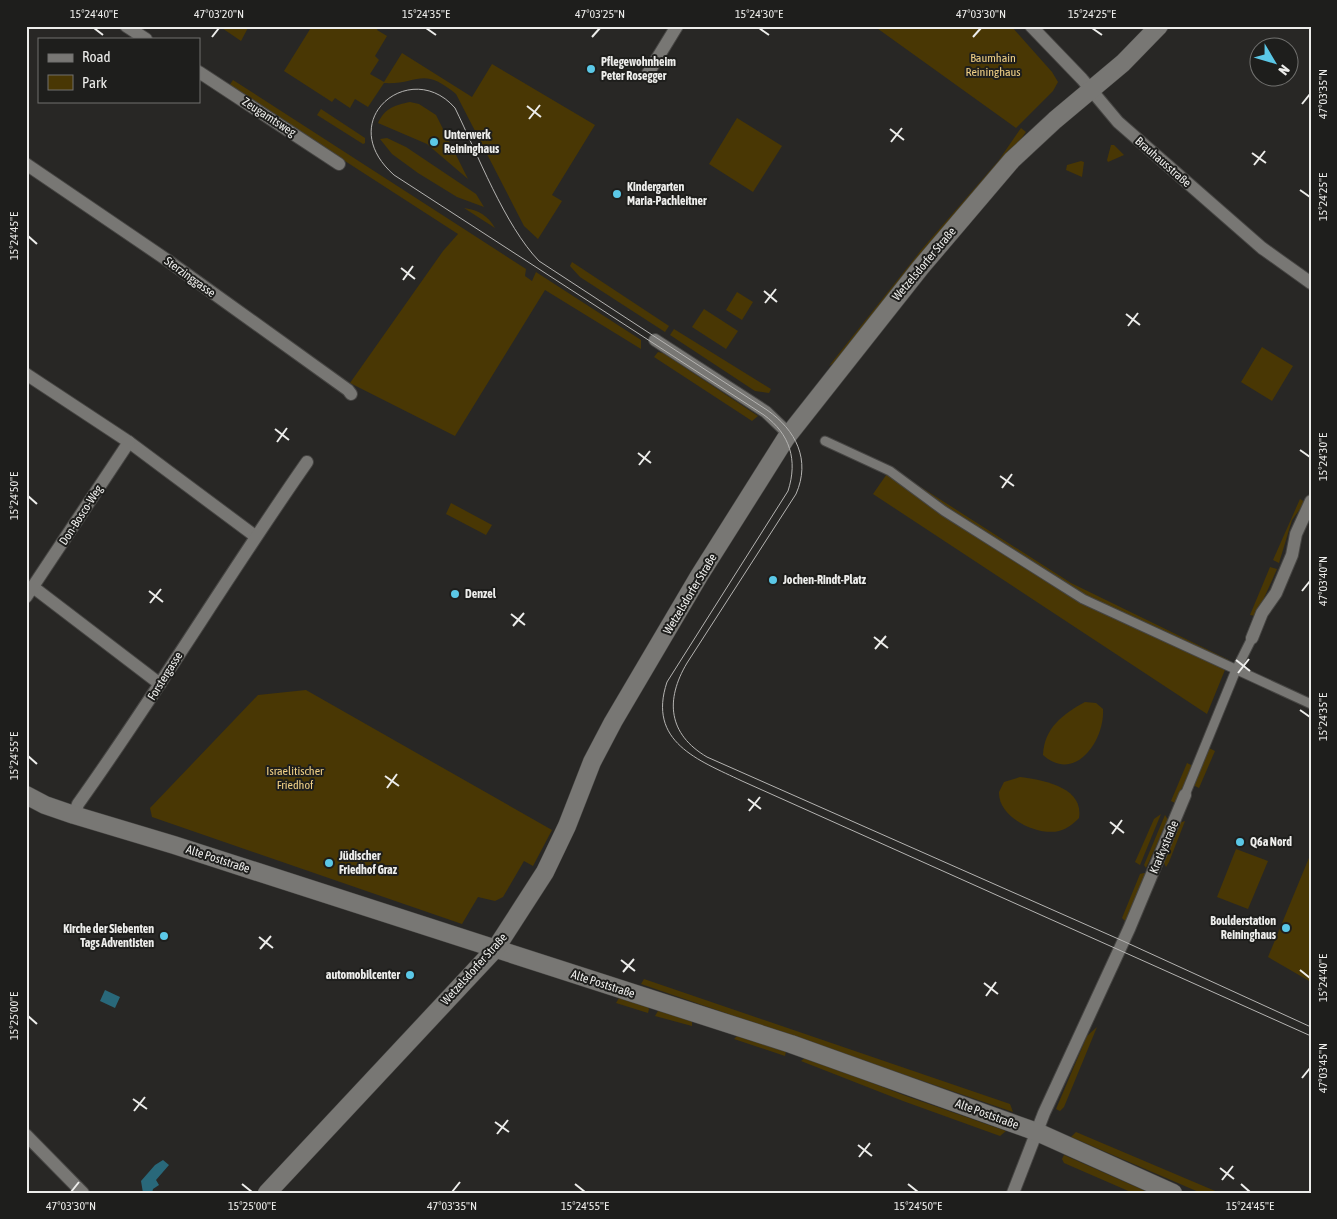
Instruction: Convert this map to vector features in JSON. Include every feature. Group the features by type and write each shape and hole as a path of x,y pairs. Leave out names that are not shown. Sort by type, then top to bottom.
{"main road":[{"name":"Wetzelsdorfer Straße","path":"267,1193 496,948 549,864 592,762 618,714 727,531 789,434 920,267 1012,160 1055,120 1092,91 1159,26"},
{"name":"Alte Poststraße","path":"26,795 45,805 74,815 174,845 791,1044 1037,1132 1173,1193"}],"street":[{"path":"126,26 144,38"},
{"path":"647,75 677,26"},
{"name":"Brauhausstraße","path":"1031,26 1092,91 1118,122 1262,248 1311,283"},
{"name":"Zeugamtsweg","path":"200,73 339,164"},
{"name":"Sterzinggasse","path":"26,164 167,260 351,394"},
{"path":"655,340 766,412 789,434"},
{"path":"26,374 129,442 255,536"},
{"path":"825,441 890,471 944,512 1083,599 1311,704"},
{"name":"Don-Bosco-Weg","path":"129,442 30,592 160,684"},
{"name":"Forstergasse","path":"74,815 78,804 135,725 255,536 307,462"},
{"name":"Kratkystraße","path":"1013,1193 1037,1132 1129,929 1236,670 1262,613 1276,592 1292,555 1296,534 1311,501"},
{"path":"26,1135 83,1193"}],"green space":[{"path":"219,26 249,26 241,41"},
{"path":"312,26 379,26 377,30 387,36 375,56 379,60 370,74 384,82 402,53 472,97 492,64 595,125 552,195 562,201 538,239 524,226 456,94 445,85 427,78 384,83 368,107 355,99 350,108 335,98 332,102 284,71"},
{"name":"Baumhain Reininghaus","path":"874,26 1011,26 1052,72 1058,82 1053,91 1016,128"},
{"path":"233,80 526,269 525,276 532,281 536,272 641,340 641,349 545,290 455,436 350,383 443,251 458,234 229,86"},
{"name":"Unterwerk Reininghaus","path":"410,102 419,104 436,115 468,179 427,144 378,123 391,108"},
{"path":"321,109 365,138 365,143 363,144 317,115"},
{"path":"737,118 782,146 753,192 709,164"},
{"path":"1021,128 1026,132 1008,157 838,360 829,366 922,249 999,160"},
{"path":"387,138 406,147 476,194 484,207 457,197 418,173 392,154 380,139"},
{"path":"1111,145 1114,145 1124,155 1108,162 1107,160"},
{"path":"1081,161 1084,162 1082,177 1066,170 1067,165"},
{"path":"464,208 482,214 495,228"},
{"path":"572,262 669,326 665,332 580,277 570,266"},
{"path":"737,292 753,302 742,320 726,310"},
{"path":"704,309 738,331 726,349 692,327"},
{"path":"674,329 771,389 769,393 755,391 670,335"},
{"path":"1262,347 1293,366 1272,401 1241,382"},
{"path":"658,352 663,353 758,416 752,421 654,357"},
{"path":"891,468 1071,583 1229,660 1207,714 873,494"},
{"path":"1300,499 1305,502 1292,520 1279,563 1273,560"},
{"path":"451,503 492,525 486,535 446,514"},
{"path":"1270,567 1277,569 1256,616 1250,615"},
{"name":"Israelitischer Friedhof","path":"306,690 552,830 533,866 524,861 503,897 495,901 478,897 462,924 152,817 150,808 258,695"},
{"path":"1085,702 1096,703 1103,709 1099,733 1086,754 1077,761 1066,764 1055,763 1043,755 1047,737 1062,717"},
{"path":"1209,748 1215,751 1199,788 1193,785"},
{"path":"1187,763 1193,766 1177,804 1171,801"},
{"path":"1020,777 1050,783 1069,792 1079,807 1079,818 1065,829 1050,832 1031,828 1012,817 1000,801 999,792 1004,782"},
{"path":"1161,814 1140,865 1135,862 1154,819"},
{"path":"1165,815 1168,820 1146,868 1144,865"},
{"path":"1185,821 1166,867 1163,861 1179,823"},
{"path":"1236,849 1268,861 1248,909 1217,897"},
{"path":"1311,853 1311,982 1268,957"},
{"path":"1146,873 1125,921 1122,918 1140,874"},
{"path":"644,979 1010,1104 1013,1112 641,984"},
{"path":"619,998 647,1006 649,1009 648,1013 616,1003"},
{"path":"661,1010 692,1021 692,1026 655,1016"},
{"path":"1097,1027 1064,1107 1060,1111 1056,1109 1087,1036"},
{"path":"738,1035 786,1051 785,1056 734,1039"},
{"path":"806,1057 906,1096 1006,1131 1000,1136 903,1101 801,1061"},
{"path":"1076,1132 1220,1193 1201,1193 1071,1137"},
{"path":"1064,1155 1149,1193 1133,1193 1064,1163 1062,1159"}],"water":[{"path":"105,990 120,997 115,1008 100,1001"},
{"path":"163,1160 169,1165 156,1180 159,1185 153,1189 152,1193 143,1193 141,1181 155,1165"}],"tram line":[{"path":"1311,1027 1123,941 707,757 694,748 684,738 674,715 675,690 687,663 796,494 802,469 801,458 793,436 767,410 539,261 515,229 503,209 455,108 437,94 418,89 400,92 385,102 374,116 371,134 377,154 394,175 764,415 773,422 786,439 792,458 791,480 788,491 667,682 663,703 664,720 670,734 680,746 709,765 742,781 1311,1036"}],"place":[{"name":"Pflegewohnheim Peter Rosegger","path":"591,69"},
{"name":"Unterwerk Reininghaus","path":"434,142"},
{"name":"Kindergarten Maria-Pachleitner","path":"617,194"},
{"name":"Jochen-Rindt-Platz","path":"773,580"},
{"name":"Denzel","path":"455,594"},
{"name":"Q6a Nord","path":"1240,842"},
{"name":"Jüdischer Friedhof Graz","path":"329,863"},
{"name":"Boulderstation Reininghaus","path":"1286,928"},
{"name":"Kirche der Siebenten Tags Adventisten","path":"164,936"},
{"name":"automobilcenter","path":"410,975"}]}
